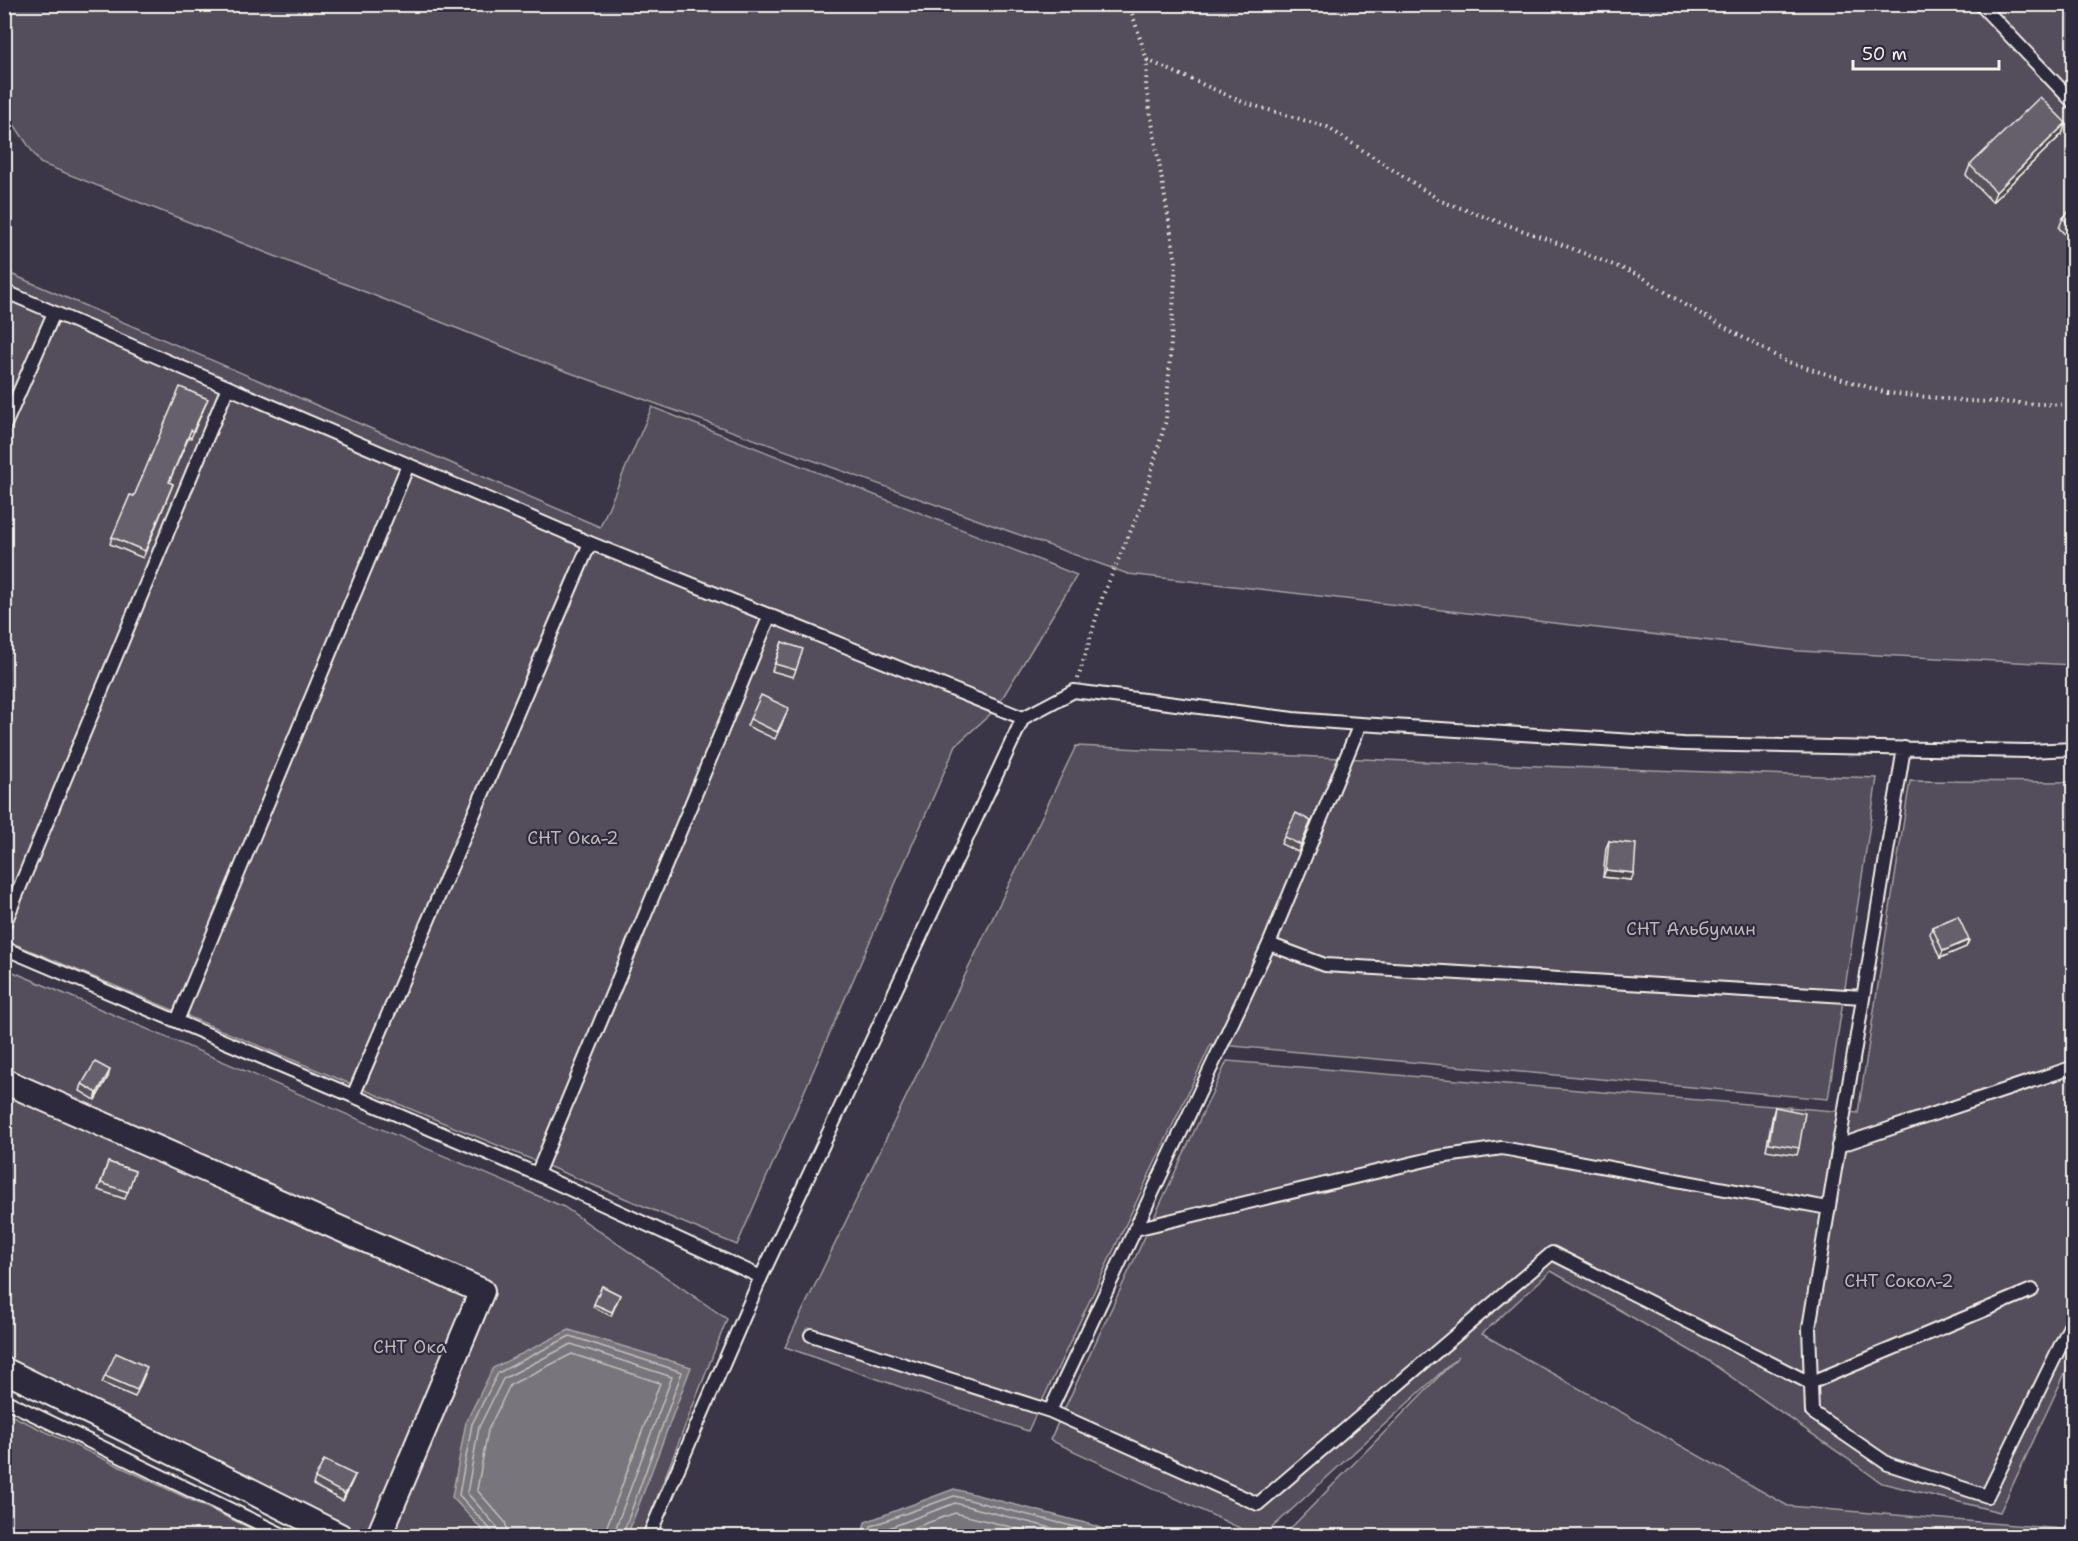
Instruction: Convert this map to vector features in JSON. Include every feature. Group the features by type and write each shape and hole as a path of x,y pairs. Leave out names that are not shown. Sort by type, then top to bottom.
{"street":[{"path":"4,1081 482,1291 379,1536"},
{"path":"4,1370 340,1536"}],"lane":[{"path":"1985,6 2073,103"},
{"path":"4,291 590,543 1023,718"},
{"path":"4,427 54,313"},
{"path":"4,925 228,387"},
{"path":"177,1021 408,465"},
{"path":"353,1096 590,543"},
{"path":"537,1174 770,615"},
{"path":"649,1536 761,1277 1023,718 1074,691 1293,719 1683,744 2028,751 2073,749"},
{"path":"1050,1412 1269,944 1360,724"},
{"path":"1904,748 1809,1328 1812,1412 1888,1464 1987,1496 2073,1318"},
{"path":"1269,944 1325,965 1863,998"},
{"path":"4,948 537,1174 761,1277"},
{"path":"1838,1146 2073,1067"},
{"path":"1135,1229 1439,1157 1502,1148 1828,1208"},
{"path":"811,1335 1050,1412 1258,1504 1552,1253 1810,1383 2032,1290"},
{"path":"4,1400 285,1536"}],"path":[{"path":"1074,691 1103,596 1142,506 1166,420 1176,262 1146,87 1147,60 1129,4"},
{"path":"1147,60 1245,103 1327,127 1442,201 1641,276 1685,305 1785,362 1887,393 1968,401 2068,405 2073,408"}],"green space":[{"path":"4,5 2073,5 2073,665 1799,651 1128,574 557,368 40,163 5,111"},
{"name":"СНТ Ока-2","path":"4,271 600,527 652,407 1077,575 995,710 956,745 737,1245 5,940"},
{"name":"СНТ Альбумин","path":"1076,746 1429,762 1877,778 1828,1099 1211,1044 1028,1431 785,1347"},
{"name":"СНТ Сокол-2","path":"1910,781 2073,782 2073,1356 2000,1512 1882,1483 1707,1360 1551,1271 1482,1334 1788,1506 2073,1530 2073,1536 1283,1536 1459,1356 1263,1536 1257,1536 1050,1440 1227,1061 1858,1113"},
{"name":"СНТ Ока","path":"4,968 564,1207 727,1319 642,1536 366,1536 5,1357"},
{"path":"4,1412 267,1536 5,1536"}],"water":[{"path":"569,1330 691,1367 627,1536 488,1536 452,1497 466,1422 493,1368"},
{"path":"954,1489 1089,1524 1122,1536 862,1536 865,1522"}],"building":[{"path":"2040,97 2066,123 1996,192 1970,165"},
{"path":"2073,207 2073,229 2063,218"},
{"path":"180,387 208,399 193,431 191,430 169,482 173,484 145,551 112,537 130,495 134,496"},
{"path":"782,642 803,649 796,670 775,664"},
{"path":"761,695 789,708 777,732 750,719"},
{"path":"1296,813 1311,821 1301,845 1284,837"},
{"path":"1609,841 1636,844 1634,873 1606,870"},
{"path":"1958,916 1969,940 1943,951 1932,927"},
{"path":"95,1062 110,1070 97,1093 82,1084"},
{"path":"1775,1107 1805,1113 1799,1148 1769,1143"},
{"path":"108,1162 135,1171 128,1192 101,1183"},
{"path":"602,1286 620,1295 612,1312 594,1304"},
{"path":"116,1353 147,1367 137,1390 105,1376"},
{"path":"324,1460 355,1475 345,1494 315,1478"}]}
